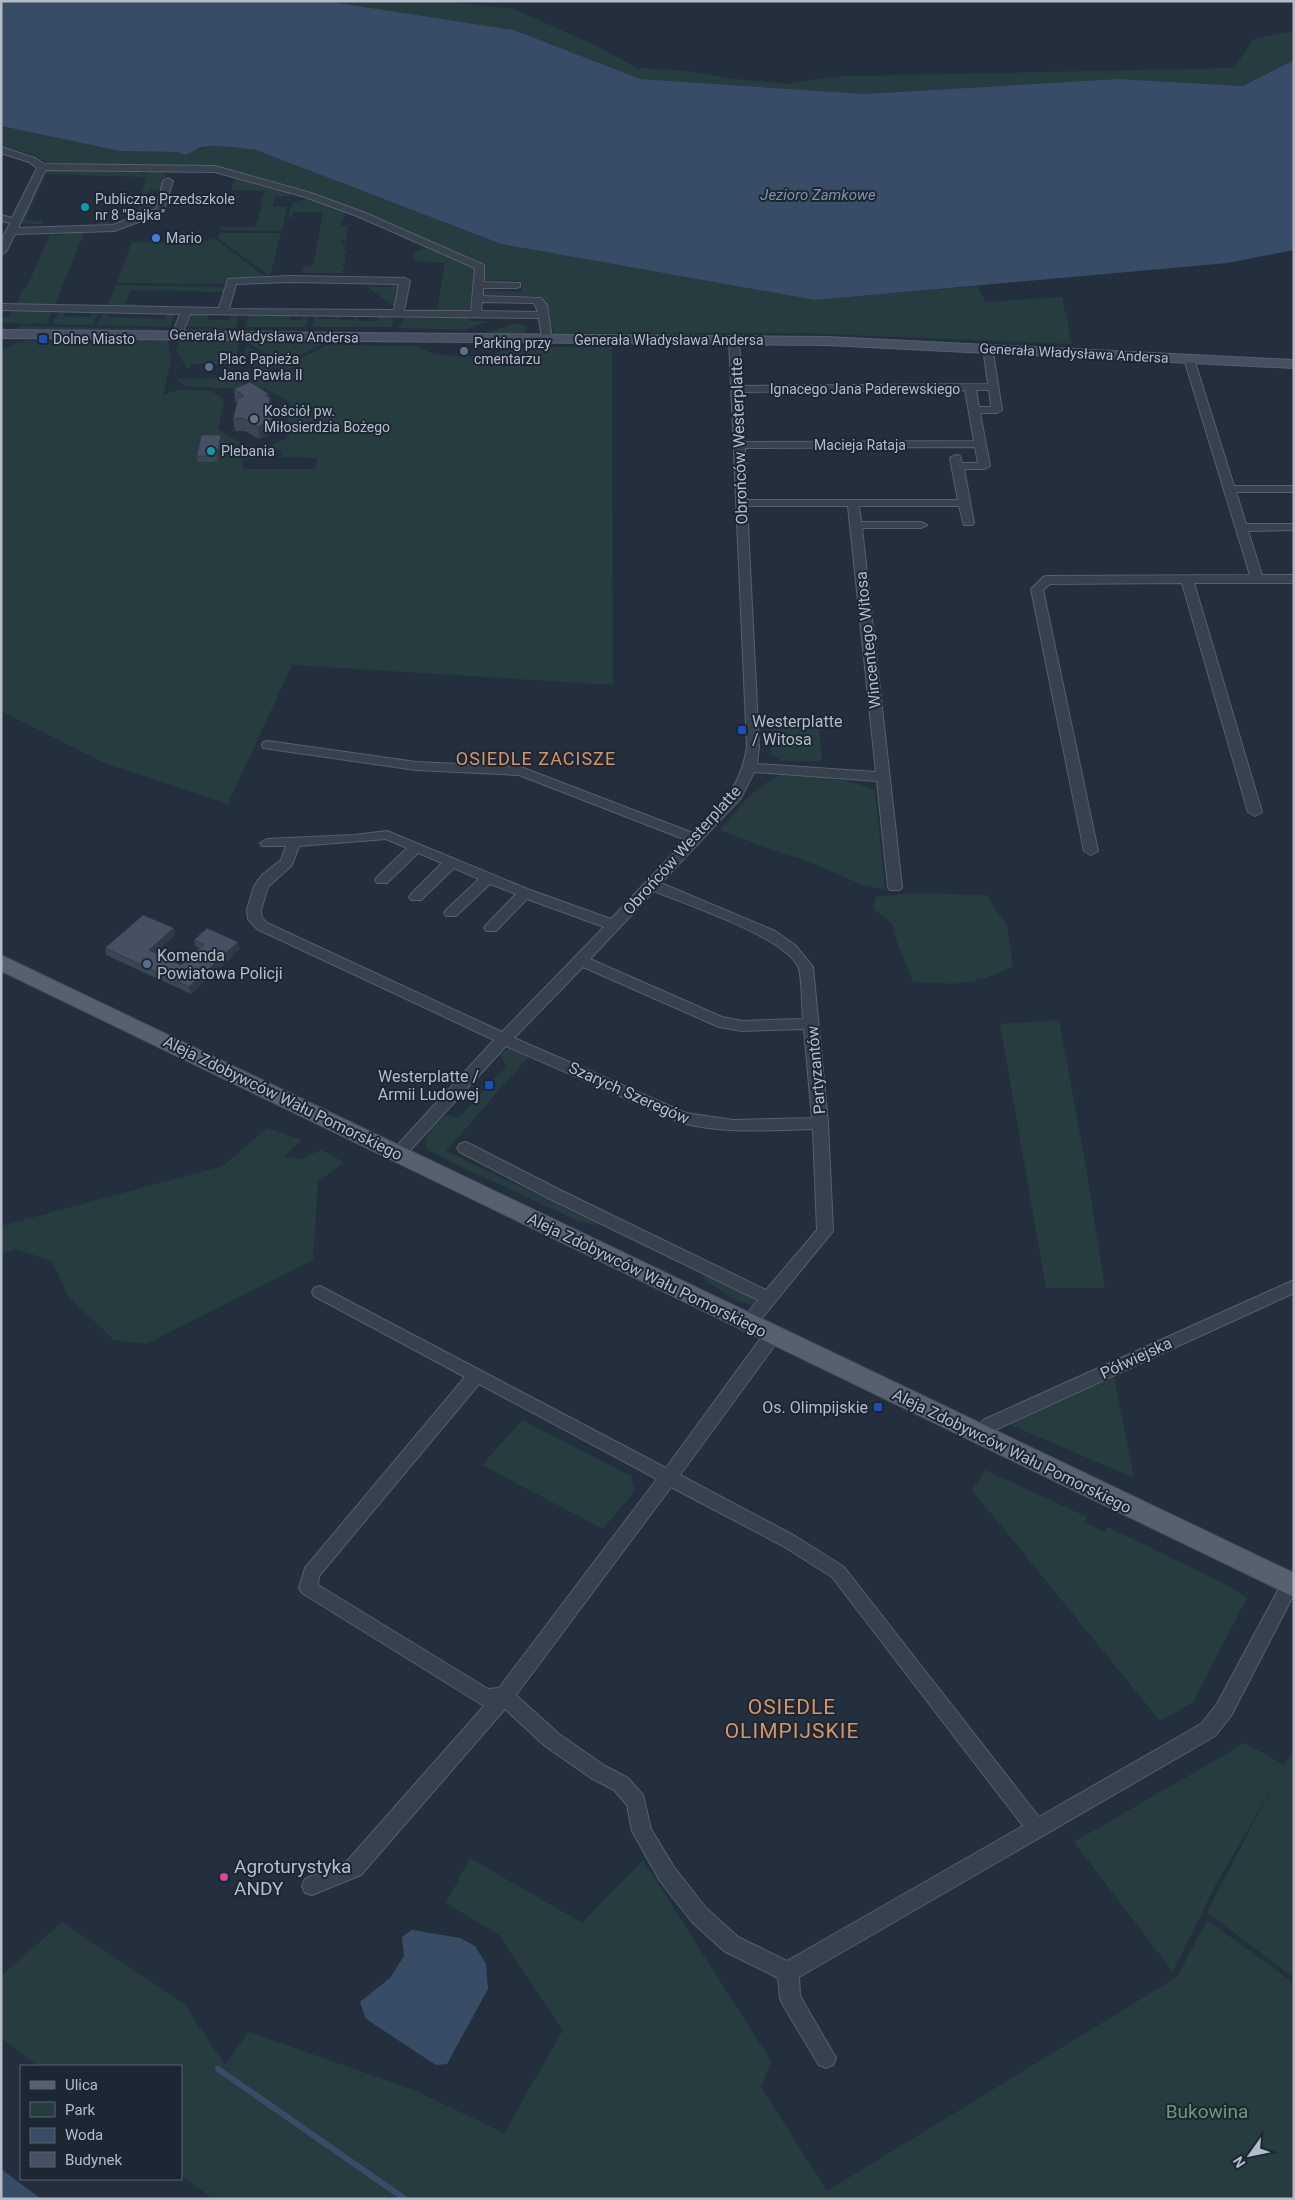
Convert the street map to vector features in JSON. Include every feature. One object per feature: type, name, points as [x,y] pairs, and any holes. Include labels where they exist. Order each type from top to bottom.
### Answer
[{"type":"main road","name":"Generała Władysława Andersa","points":[[1,334],[734,340],[874,343],[1294,364]]},
{"type":"main road","name":"Generała Władysława Andersa","points":[[1,338],[44,334]]},
{"type":"main road","name":"Aleja Zdobywców Wału Pomorskiego","points":[[1,962],[747,1324],[1292,1585]]},
{"type":"street","points":[[1,150],[32,160],[42,167],[170,175],[215,169],[308,195],[360,214],[480,266],[476,314]]},
{"type":"street","points":[[1,252],[42,167]]},
{"type":"street","points":[[10,232],[114,228],[160,211],[170,175]]},
{"type":"street","points":[[1,218],[10,232]]},
{"type":"street","points":[[223,312],[232,281],[288,279],[405,281],[399,312]]},
{"type":"street","points":[[479,285],[516,285]]},
{"type":"street","points":[[478,299],[537,300],[542,305],[547,339]]},
{"type":"street","points":[[1,306],[223,312],[399,312],[544,315]]},
{"type":"street","points":[[177,335],[186,311]]},
{"type":"street","name":"Obrońców Westerplatte","points":[[398,1154],[504,1039],[736,795],[750,768],[753,747],[734,340]]},
{"type":"street","points":[[976,410],[997,410],[988,348]]},
{"type":"street","points":[[1189,359],[1257,579]]},
{"type":"street","name":"Ignacego Jana Paderewskiego","points":[[737,389],[994,387]]},
{"type":"street","points":[[958,466],[984,466],[976,410],[970,388]]},
{"type":"street","name":"Macieja Rataja","points":[[740,445],[980,444]]},
{"type":"street","points":[[954,445],[968,523]]},
{"type":"street","points":[[1229,489],[1294,489]]},
{"type":"street","points":[[741,503],[965,503]]},
{"type":"street","name":"Wincentego Witosa","points":[[853,503],[895,887]]},
{"type":"street","points":[[855,525],[921,526]]},
{"type":"street","points":[[1241,528],[1294,527]]},
{"type":"street","points":[[1091,851],[1037,589],[1047,580],[1294,579]]},
{"type":"street","points":[[1187,580],[1255,812]]},
{"type":"street","points":[[268,745],[416,766],[521,771],[695,839]]},
{"type":"street","points":[[750,768],[882,777]]},
{"type":"street","points":[[267,842],[354,839],[387,835],[525,893],[613,925]]},
{"type":"street","name":"Szarych Szeregów","points":[[294,842],[286,862],[267,878],[261,886],[254,910],[255,918],[262,926],[504,1039],[682,1118],[698,1123],[720,1125],[820,1123]]},
{"type":"street","points":[[382,880],[416,847]]},
{"type":"street","points":[[416,896],[452,862]]},
{"type":"street","points":[[451,913],[488,878]]},
{"type":"street","name":"Partyzantów","points":[[651,884],[784,942],[796,952],[806,967],[820,1123],[824,1231],[747,1324]]},
{"type":"street","points":[[491,928],[525,893]]},
{"type":"street","points":[[580,960],[719,1022],[742,1026],[812,1024]]},
{"type":"street","points":[[465,1148],[554,1194],[769,1298]]},
{"type":"street","name":"Półwiejska","points":[[982,1436],[989,1425],[1294,1286]]},
{"type":"street","points":[[320,1292],[789,1541],[838,1572],[1036,1828]]},
{"type":"street","points":[[312,1886],[354,1868],[504,1696],[669,1477],[772,1336]]},
{"type":"street","points":[[476,1376],[311,1574],[308,1588],[486,1698],[504,1696],[552,1740],[598,1772],[621,1784],[636,1801],[642,1831],[667,1874],[699,1915],[731,1944],[788,1972]]},
{"type":"street","points":[[788,1972],[1208,1730],[1224,1710],[1292,1585]]},
{"type":"street","points":[[788,1972],[790,1998],[826,2058]]},
{"type":"green space","points":[[326,1],[438,1],[514,9],[599,47],[637,68],[688,71],[727,78],[787,84],[848,76],[1234,68],[1254,39],[1294,31],[1294,60],[1243,86],[1118,79],[864,94],[640,79],[514,30]]},
{"type":"green space","points":[[1,126],[120,151],[178,152],[188,155],[212,146],[256,150],[501,244],[815,300],[976,286],[986,302],[1062,297],[1072,344],[797,333],[557,333],[554,332],[545,308],[537,296],[488,295],[488,297],[483,295],[483,290],[487,289],[487,291],[522,291],[522,283],[519,281],[483,280],[485,265],[363,212],[222,169],[48,164],[35,155],[1,146]]},
{"type":"green space","points":[[45,170],[140,171],[140,174],[146,174],[147,171],[163,171],[162,174],[167,174],[161,189],[150,189],[146,201],[156,202],[154,209],[124,221],[101,224],[95,222],[113,222],[136,215],[146,177],[46,174],[25,220],[43,221],[41,225],[20,223]]},
{"type":"green space","points":[[240,178],[290,193],[290,196],[275,196],[273,207],[287,207],[282,231],[220,230],[221,227],[255,227],[263,203],[260,203],[265,191],[231,190],[234,181]]},
{"type":"green space","points":[[308,198],[317,200],[346,214],[341,224],[342,226],[348,225],[346,240],[342,240],[342,243],[346,242],[344,249],[347,252],[343,254],[343,256],[346,256],[345,263],[341,265],[345,266],[343,273],[302,273],[304,267],[313,266],[323,212],[294,212],[292,217],[288,217],[292,203]]},
{"type":"green space","points":[[64,231],[85,231],[55,304],[17,304],[22,290],[28,285],[50,234],[63,235]]},
{"type":"green space","points":[[219,233],[281,233],[270,276],[219,239]]},
{"type":"green space","points":[[214,238],[267,278],[227,280],[225,284],[117,283],[132,242],[200,243]]},
{"type":"green space","points":[[427,246],[469,265],[475,270],[470,308],[466,312],[409,311],[407,309],[437,309],[445,263],[414,261],[414,253]]},
{"type":"green space","points":[[362,283],[367,286],[392,287],[389,283],[399,286],[395,307]]},
{"type":"green space","points":[[116,285],[225,287],[224,292],[131,290],[126,304],[135,304],[135,306],[108,305]]},
{"type":"green space","points":[[52,310],[48,324],[1,323],[1,317],[9,317],[12,311]]},
{"type":"green space","points":[[59,310],[66,310],[64,316],[90,317],[93,311],[99,311],[93,325],[52,324]]},
{"type":"green space","points":[[105,311],[109,311],[107,317],[165,319],[168,313],[174,315],[170,327],[97,325]]},
{"type":"green space","points":[[191,314],[209,315],[208,320],[230,320],[232,315],[239,316],[236,328],[187,327]]},
{"type":"green space","points":[[248,315],[290,316],[289,320],[302,320],[304,316],[308,316],[306,327],[245,327]]},
{"type":"green space","points":[[315,316],[318,316],[318,319],[334,319],[335,316],[340,316],[340,320],[354,320],[357,317],[357,321],[377,321],[378,316],[394,316],[392,327],[313,327]]},
{"type":"green space","points":[[405,316],[469,316],[469,321],[488,321],[465,330],[399,328]]},
{"type":"green space","points":[[517,323],[527,327],[526,332],[517,335],[482,334]]},
{"type":"green space","points":[[19,326],[158,329],[158,330],[16,331]]},
{"type":"green space","points":[[184,329],[372,332],[356,334],[186,333]]},
{"type":"green space","points":[[168,341],[171,361],[163,395],[178,390],[211,391],[223,399],[224,403],[218,429],[259,454],[259,458],[242,460],[243,469],[316,469],[317,458],[282,457],[281,450],[268,450],[265,448],[287,438],[289,402],[264,388],[250,388],[249,383],[269,372],[296,368],[299,366],[297,360],[327,345],[418,346],[435,355],[491,356],[508,347],[612,347],[613,685],[292,665],[228,804],[104,763],[1,711],[1,351],[18,342]]},
{"type":"green space","points":[[179,341],[239,341],[233,366],[228,368],[228,364],[191,364],[190,368],[187,368],[176,351]]},
{"type":"green space","points":[[246,342],[325,343],[292,359],[296,362],[295,367],[283,371],[273,367],[277,360]]},
{"type":"green space","points":[[246,345],[273,361],[270,365],[271,369],[259,374],[260,368],[253,368],[253,356],[245,356]]},
{"type":"green space","points":[[234,374],[244,374],[242,386],[234,389],[185,386],[177,379],[233,378]]},
{"type":"green space","points":[[769,719],[818,719],[822,761],[782,761],[771,754]]},
{"type":"green space","points":[[783,774],[848,781],[875,790],[885,890],[860,884],[805,860],[783,854],[720,830],[756,791],[764,784]]},
{"type":"green space","points":[[910,893],[986,895],[1007,926],[1013,966],[999,973],[964,983],[913,982],[892,924],[873,908],[876,897]]},
{"type":"green space","points":[[1059,1020],[1086,1167],[1105,1288],[1046,1288],[1000,1024]]},
{"type":"green space","points":[[516,1044],[529,1056],[446,1151],[602,1226],[578,1221],[457,1165],[427,1149],[428,1134],[431,1130],[446,1115],[458,1118],[506,1067],[500,1054]]},
{"type":"green space","points":[[267,1128],[302,1140],[284,1156],[300,1159],[321,1150],[344,1162],[318,1182],[313,1260],[146,1344],[114,1340],[68,1296],[52,1261],[15,1249],[1,1254],[1,1226],[223,1166]]},
{"type":"green space","points":[[705,1274],[754,1299],[753,1305],[733,1299],[704,1279]]},
{"type":"green space","points":[[1114,1377],[1134,1478],[1006,1423]]},
{"type":"green space","points":[[522,1420],[631,1476],[635,1491],[603,1529],[482,1465]]},
{"type":"green space","points":[[985,1470],[1087,1517],[1084,1522],[1104,1532],[1108,1527],[1227,1585],[1247,1598],[1193,1702],[1160,1721],[972,1490]]},
{"type":"green space","points":[[1245,1743],[1284,1765],[1294,1747],[1294,1978],[1207,1912],[1275,1782],[1214,1888],[1173,1972],[1074,1842]]},
{"type":"green space","name":"Bukowina","points":[[470,1858],[582,1923],[643,1860],[771,2061],[761,2087],[827,2191],[1177,1977],[1207,1920],[1294,1983],[1294,2199],[213,2199],[182,2176],[182,2065],[37,2065],[1,2038],[1,1976],[62,1922],[184,2004],[225,2065],[249,2032],[414,2090],[504,2133],[563,2030],[499,1935],[446,1903]]},
{"type":"water","name":"Jezioro Zamkowe","points":[[1,1],[326,1],[514,30],[640,79],[864,94],[1118,79],[1243,86],[1294,60],[1294,250],[1227,263],[815,300],[501,244],[256,150],[216,146],[199,148],[185,154],[178,152],[120,151],[1,126]]},
{"type":"water","points":[[412,1930],[460,1938],[475,1946],[486,1964],[488,1989],[447,2064],[436,2065],[366,2019],[360,2002],[390,1978],[404,1956],[402,1937]]},
{"type":"water","points":[[1,2169],[41,2199],[1,2199]]},
{"type":"building","points":[[250,382],[269,394],[265,395],[270,398],[267,415],[273,419],[258,427],[243,418],[233,419],[238,398],[244,396],[234,389]]},
{"type":"building","name":"Plebania","points":[[201,435],[221,435],[217,456],[197,456]]},
{"type":"building","name":"Komenda Powiatowa Policji","points":[[143,915],[174,928],[149,950],[181,965],[204,944],[194,940],[207,928],[238,942],[189,987],[105,948]]},
{"type":"waterway","points":[[218,2069],[405,2199]]},
{"type":"place","name":"Publiczne Przedszkole nr 8 \"Bajka\"","points":[[85,207]]},
{"type":"place","name":"Mario","points":[[156,238]]},
{"type":"place","name":"Dolne Miasto","points":[[43,339]]},
{"type":"place","name":"Parking przy cmentarzu","points":[[464,351]]},
{"type":"place","name":"Plac Papieża Jana Pawła II","points":[[209,367]]},
{"type":"place","name":"Kościół pw. Miłosierdzia Bożego","points":[[254,419]]},
{"type":"place","name":"Plebania","points":[[211,451]]},
{"type":"place","name":"Westerplatte / Witosa","points":[[742,730]]},
{"type":"place","name":"Komenda Powiatowa Policji","points":[[147,964]]},
{"type":"place","name":"Westerplatte / Armii Ludowej","points":[[489,1085]]},
{"type":"place","name":"Os. Olimpijskie","points":[[878,1407]]},
{"type":"place","name":"Agroturystyka ANDY","points":[[224,1877]]},
{"type":"district","name":"OSIEDLE ZACISZE","points":[[536,758]]},
{"type":"district","name":"OSIEDLE OLIMPIJSKIE","points":[[792,1719]]}]
